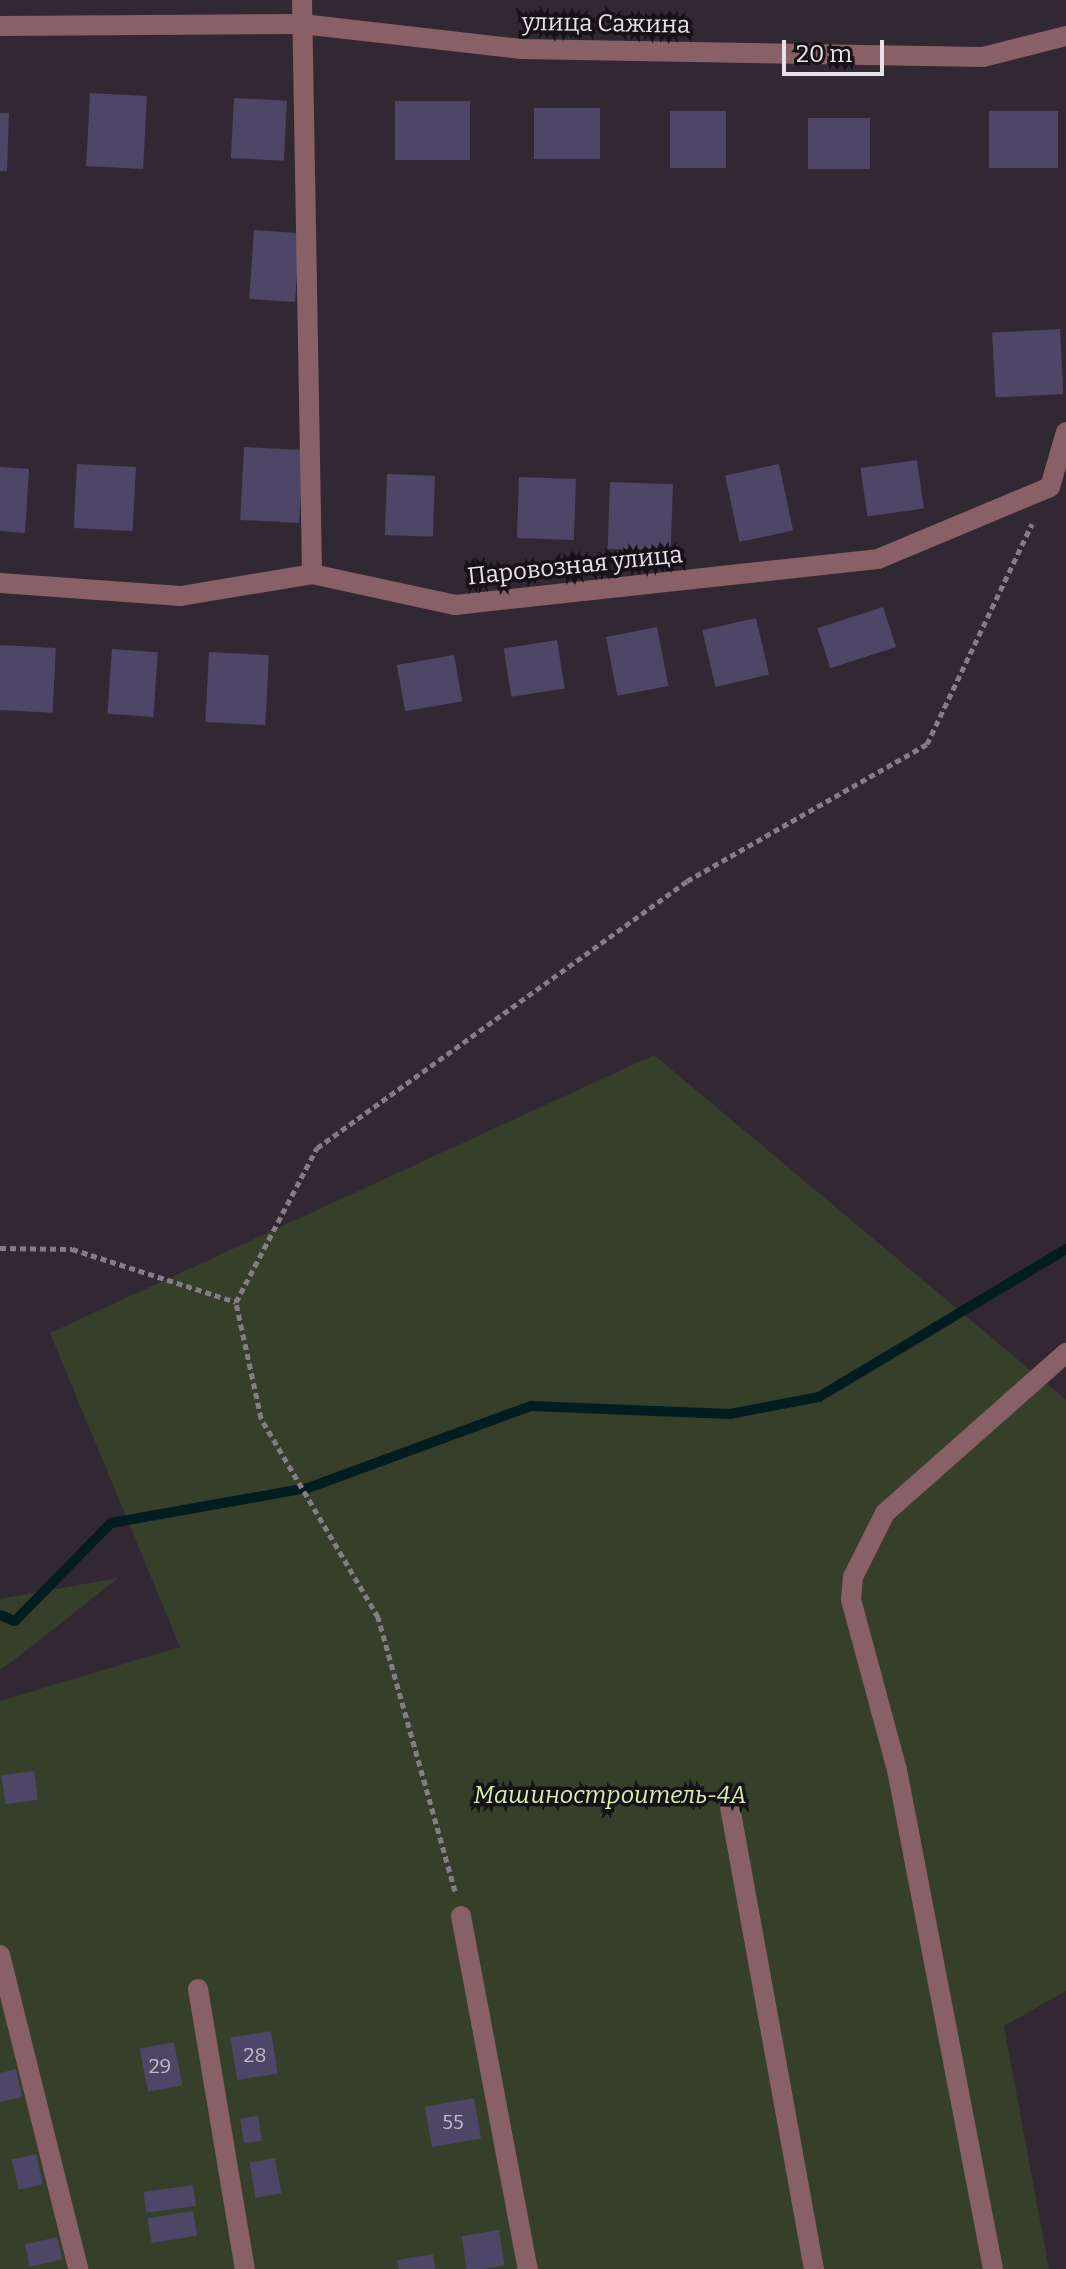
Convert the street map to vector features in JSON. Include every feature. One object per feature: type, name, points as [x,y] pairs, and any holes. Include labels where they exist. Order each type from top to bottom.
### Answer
[{"type":"street","points":[[302,0],[312,574]]},
{"type":"street","name":"улица Сажина","points":[[0,26],[302,24],[520,49],[983,57],[1066,36]]},
{"type":"street","points":[[1050,487],[1066,432]]},
{"type":"street","name":"Паровозная улица","points":[[0,583],[181,596],[312,574],[455,605],[878,559],[1050,487]]},
{"type":"street","points":[[993,2269],[897,1770],[851,1600],[853,1577],[885,1513],[1066,1353]]},
{"type":"street","points":[[730,1807],[814,2269]]},
{"type":"street","points":[[461,1916],[528,2269]]},
{"type":"street","points":[[0,1955],[78,2269]]},
{"type":"street","points":[[198,1989],[245,2269]]},
{"type":"path","points":[[461,1916],[378,1617],[312,1498],[261,1418],[236,1302],[317,1148],[687,881],[927,744],[1050,487]]},
{"type":"path","points":[[0,1248],[72,1249],[236,1302]]},
{"type":"green space","name":"Машиностроитель-4А","points":[[654,1055],[1066,1400],[1066,1991],[1004,2026],[1049,2269],[0,2269],[0,1701],[180,1647],[50,1333]]},
{"type":"green space","points":[[118,1578],[31,1647],[0,1670],[0,1599]]},
{"type":"building","points":[[90,93],[147,96],[143,169],[86,166]]},
{"type":"building","points":[[234,98],[287,101],[284,161],[231,158]]},
{"type":"building","points":[[395,101],[470,101],[470,160],[395,160]]},
{"type":"building","points":[[534,108],[600,108],[600,159],[534,159]]},
{"type":"building","points":[[670,111],[726,111],[726,168],[670,168]]},
{"type":"building","points":[[989,111],[1058,111],[1058,168],[989,168]]},
{"type":"building","points":[[0,113],[9,113],[7,171],[0,171]]},
{"type":"building","points":[[808,118],[870,118],[870,169],[808,169]]},
{"type":"building","points":[[254,230],[300,233],[295,302],[249,299]]},
{"type":"building","points":[[1060,329],[1063,394],[995,397],[992,333]]},
{"type":"building","points":[[244,447],[303,450],[299,523],[240,520]]},
{"type":"building","points":[[917,460],[924,509],[867,516],[861,468]]},
{"type":"building","points":[[77,464],[136,467],[133,531],[74,528]]},
{"type":"building","points":[[779,464],[793,531],[739,542],[725,475]]},
{"type":"building","points":[[0,467],[29,469],[25,533],[0,531]]},
{"type":"building","points":[[387,474],[435,476],[433,537],[385,535]]},
{"type":"building","points":[[519,477],[576,479],[574,540],[517,538]]},
{"type":"building","points":[[610,482],[673,484],[671,551],[608,549]]},
{"type":"building","points":[[883,607],[896,647],[830,668],[817,628]]},
{"type":"building","points":[[756,618],[769,675],[715,687],[702,630]]},
{"type":"building","points":[[657,627],[668,686],[617,696],[606,637]]},
{"type":"building","points":[[557,640],[565,688],[511,697],[504,648]]},
{"type":"building","points":[[0,645],[56,648],[53,713],[0,710]]},
{"type":"building","points":[[112,649],[158,652],[153,717],[107,714]]},
{"type":"building","points":[[209,652],[269,655],[265,725],[205,722]]},
{"type":"building","points":[[454,655],[462,701],[405,711],[397,665]]},
{"type":"building","points":[[34,1771],[38,1800],[5,1804],[1,1776]]},
{"type":"building","points":[[271,2031],[278,2073],[237,2080],[231,2037]]},
{"type":"building","points":[[174,2042],[182,2085],[148,2092],[140,2049]]},
{"type":"building","points":[[16,2069],[22,2097],[0,2102],[0,2073]]},
{"type":"building","points":[[474,2098],[481,2138],[432,2147],[425,2107]]},
{"type":"building","points":[[258,2116],[262,2141],[244,2144],[240,2119]]},
{"type":"building","points":[[36,2154],[43,2184],[19,2190],[12,2160]]},
{"type":"building","points":[[275,2158],[281,2193],[256,2198],[249,2163]]},
{"type":"building","points":[[193,2185],[196,2206],[146,2213],[143,2192]]},
{"type":"building","points":[[193,2211],[197,2236],[151,2243],[148,2218]]},
{"type":"building","points":[[499,2230],[505,2266],[467,2269],[461,2236]]},
{"type":"building","points":[[57,2237],[62,2259],[30,2267],[25,2244]]},
{"type":"building","points":[[433,2254],[435,2269],[399,2269],[397,2260]]},
{"type":"waterway","points":[[0,1615],[15,1621],[111,1523],[308,1488],[531,1406],[730,1414],[819,1397],[1066,1249]]}]
